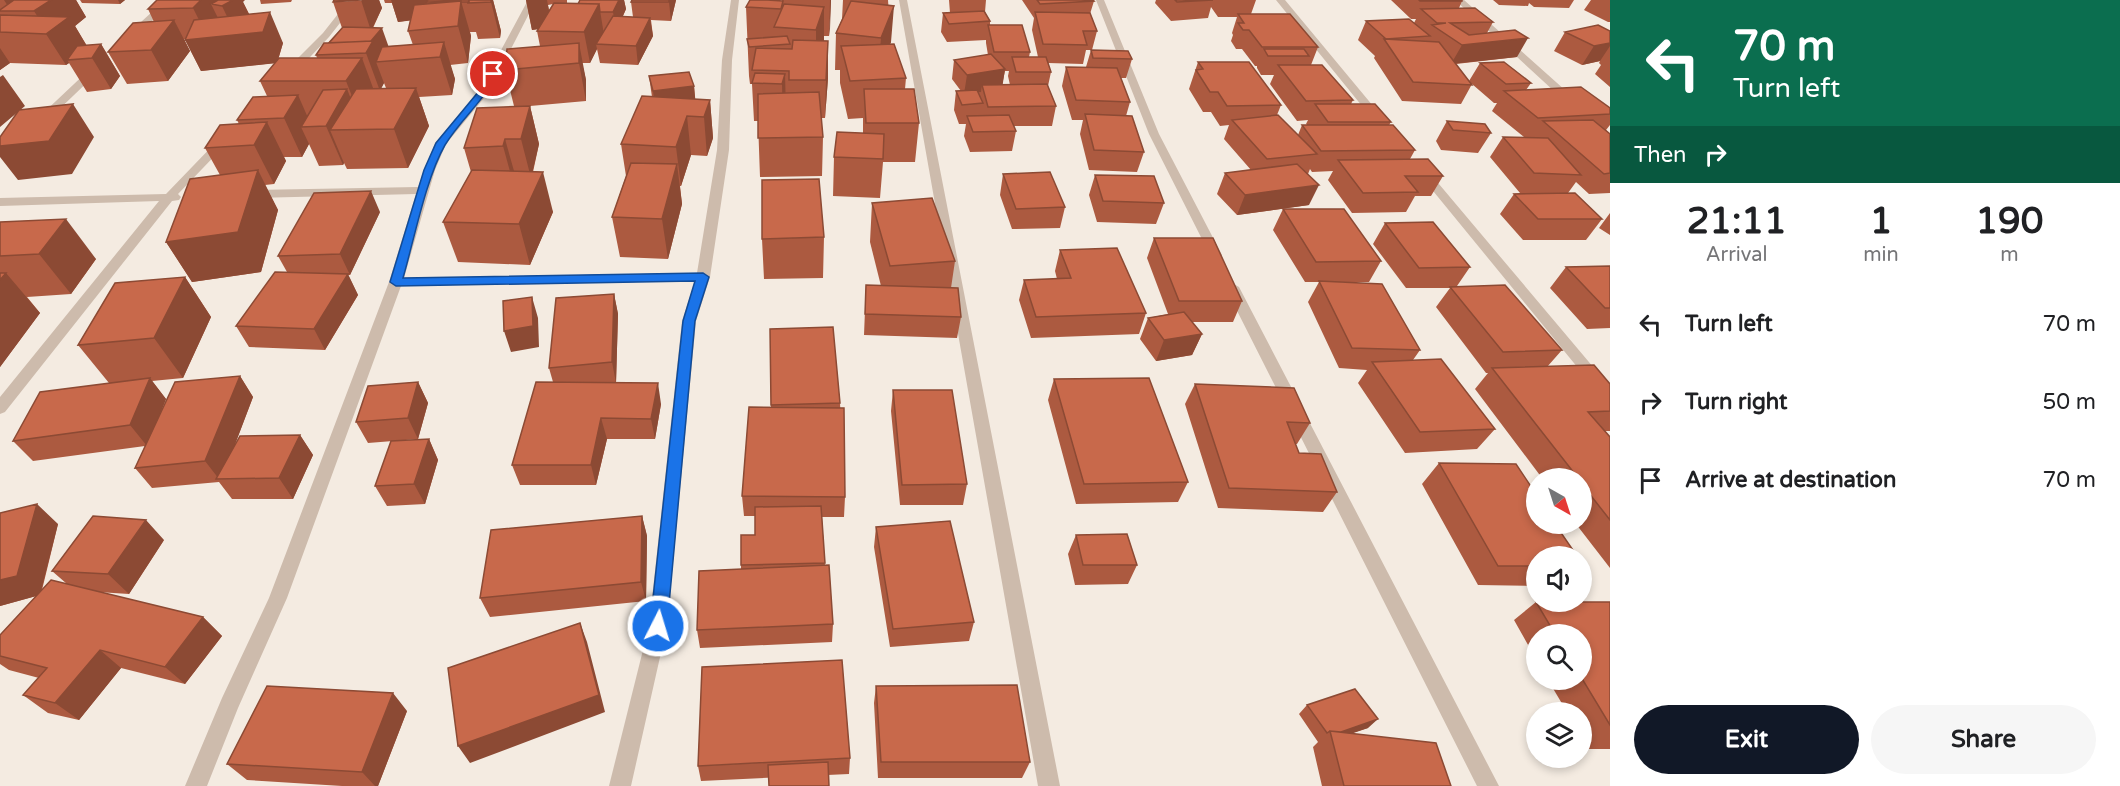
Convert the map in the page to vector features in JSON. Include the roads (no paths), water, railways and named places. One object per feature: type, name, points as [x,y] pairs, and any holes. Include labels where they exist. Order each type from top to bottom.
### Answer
[{"type":"street","points":[[127,40],[170,0]]},
{"type":"street","points":[[285,78],[326,35],[354,0]]},
{"type":"street","points":[[196,786],[229,705],[278,598],[396,282],[441,143],[484,92],[532,0]]},
{"type":"street","points":[[620,786],[658,626],[689,321],[703,277],[723,150],[727,60],[735,0]]},
{"type":"street","points":[[903,0],[1049,786]]},
{"type":"street","points":[[1100,0],[1154,134],[1488,786]]},
{"type":"street","points":[[1280,0],[1385,126]]},
{"type":"street","points":[[1459,0],[1583,112]]},
{"type":"street","points":[[34,127],[102,63]]},
{"type":"street","points":[[0,408],[170,197],[236,129]]},
{"type":"street","points":[[1415,162],[1610,397]]},
{"type":"street","points":[[239,195],[424,190]]},
{"type":"street","points":[[0,202],[193,196]]},
{"type":"street","points":[[396,282],[703,277]]}]
